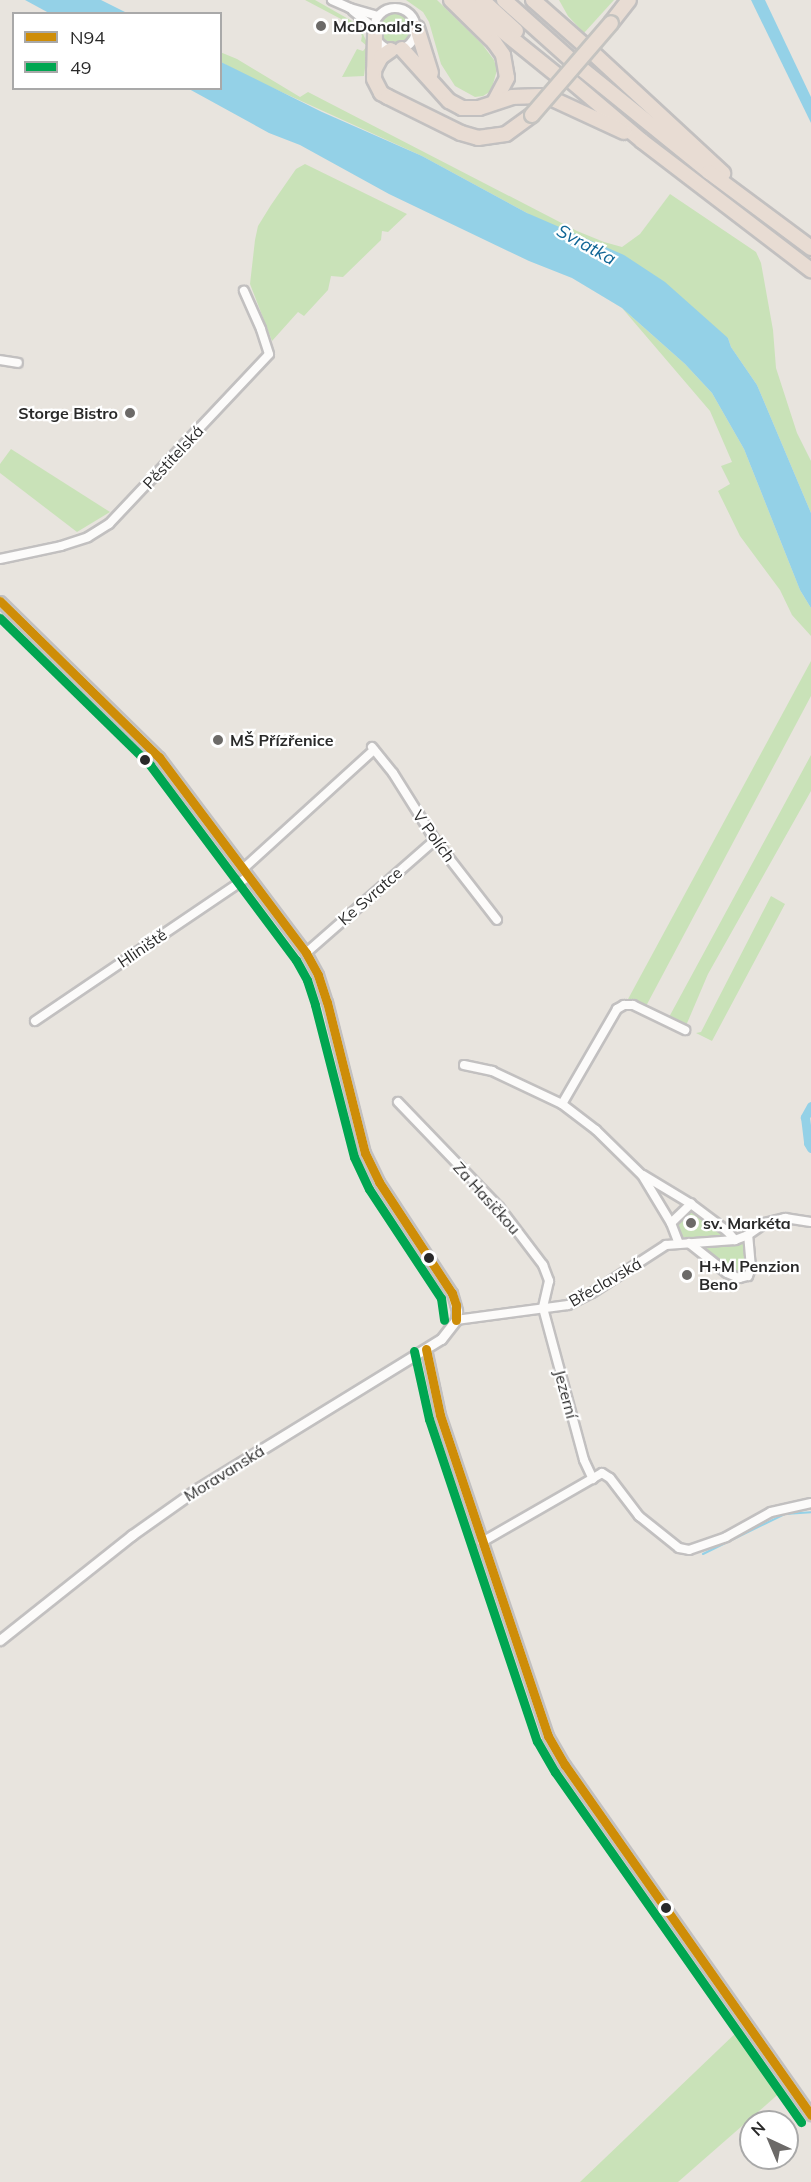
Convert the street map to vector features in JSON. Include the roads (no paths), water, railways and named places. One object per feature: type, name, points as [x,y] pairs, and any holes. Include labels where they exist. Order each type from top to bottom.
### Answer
[{"type":"highway","points":[[450,0],[494,42],[503,55],[507,78],[495,101]]},
{"type":"highway","points":[[464,0],[563,76],[642,141],[811,270]]},
{"type":"highway","points":[[482,0],[563,76]]},
{"type":"highway","points":[[504,0],[576,64],[709,172],[811,248]]},
{"type":"highway","points":[[533,0],[777,224]]},
{"type":"highway","points":[[549,0],[585,46]]},
{"type":"highway","points":[[374,32],[376,86],[388,98],[472,137],[490,138],[506,134],[532,115],[629,0]]},
{"type":"highway","points":[[417,28],[433,81]]},
{"type":"highway","points":[[374,72],[381,57],[397,49],[433,81],[449,101],[462,108],[479,108],[512,97],[540,96]]},
{"type":"highway","points":[[555,100],[642,141]]},
{"type":"street","points":[[332,0],[378,16]]},
{"type":"street","points":[[350,8],[374,32],[381,45],[397,49],[414,38],[417,28],[413,17],[404,9],[387,9],[378,16],[374,32]]},
{"type":"street","name":"Pěstitelská","points":[[0,559],[61,546],[88,537],[110,524],[269,354],[244,291]]},
{"type":"street","points":[[0,360],[18,363]]},
{"type":"street","points":[[0,601],[159,757],[306,953],[318,975],[327,1002],[365,1153],[379,1182],[452,1293],[456,1305],[456,1320]]},
{"type":"street","name":"V Polích","points":[[246,873],[373,749],[393,773],[435,840],[497,920]]},
{"type":"street","name":"Ke Svratce","points":[[306,953],[435,840]]},
{"type":"street","name":"Hliniště","points":[[35,1021],[246,873]]},
{"type":"street","points":[[562,1104],[617,1009],[624,1005],[633,1005],[685,1030]]},
{"type":"street","points":[[464,1065],[492,1071],[562,1104],[609,1141],[642,1175],[671,1224],[679,1244]]},
{"type":"street","name":"Za Hasičkou","points":[[398,1102],[498,1207],[543,1265],[549,1281],[543,1308]]},
{"type":"street","points":[[642,1175],[691,1204],[728,1231],[735,1240]]},
{"type":"street","points":[[671,1224],[691,1204]]},
{"type":"street","name":"Břeclavská","points":[[456,1320],[572,1304],[666,1245],[735,1240],[748,1235],[765,1223],[785,1218],[811,1222]]},
{"type":"street","points":[[689,1242],[727,1273],[739,1278],[748,1276],[751,1268],[748,1235]]},
{"type":"street","name":"Jezerní","points":[[543,1308],[584,1460],[593,1479]]},
{"type":"street","name":"Moravanská","points":[[0,1640],[132,1535],[197,1489],[426,1349],[441,1339],[456,1320]]},
{"type":"street","points":[[426,1349],[440,1415],[554,1745],[811,2115]]},
{"type":"street","points":[[482,1542],[602,1473],[610,1478],[639,1516],[679,1548],[689,1550],[726,1537],[771,1512],[811,1503]]},
{"type":"water","points":[[25,0],[101,0],[125,12],[47,12]]},
{"type":"water","points":[[751,0],[765,0],[811,97],[811,123]]},
{"type":"water","name":"Svratka","points":[[222,62],[322,112],[422,156],[527,213],[624,255],[665,282],[728,338],[731,347],[757,385],[811,513],[811,608],[800,590],[744,449],[712,393],[685,364],[622,308],[572,278],[529,261],[389,194],[300,145],[269,133],[191,90],[222,90]]},
{"type":"waterway","points":[[811,1106],[805,1117],[808,1143],[811,1148]]},
{"type":"waterway","points":[[703,1554],[785,1514],[811,1512]]},
{"type":"place","name":"McDonald's","points":[[321,26]]},
{"type":"place","name":"Storge Bistro","points":[[130,413]]},
{"type":"place","name":"MŠ Přízřenice","points":[[218,740]]},
{"type":"place","name":"sv. Markéta","points":[[691,1223]]},
{"type":"place","name":"H+M Penzion Beno","points":[[687,1275]]}]
